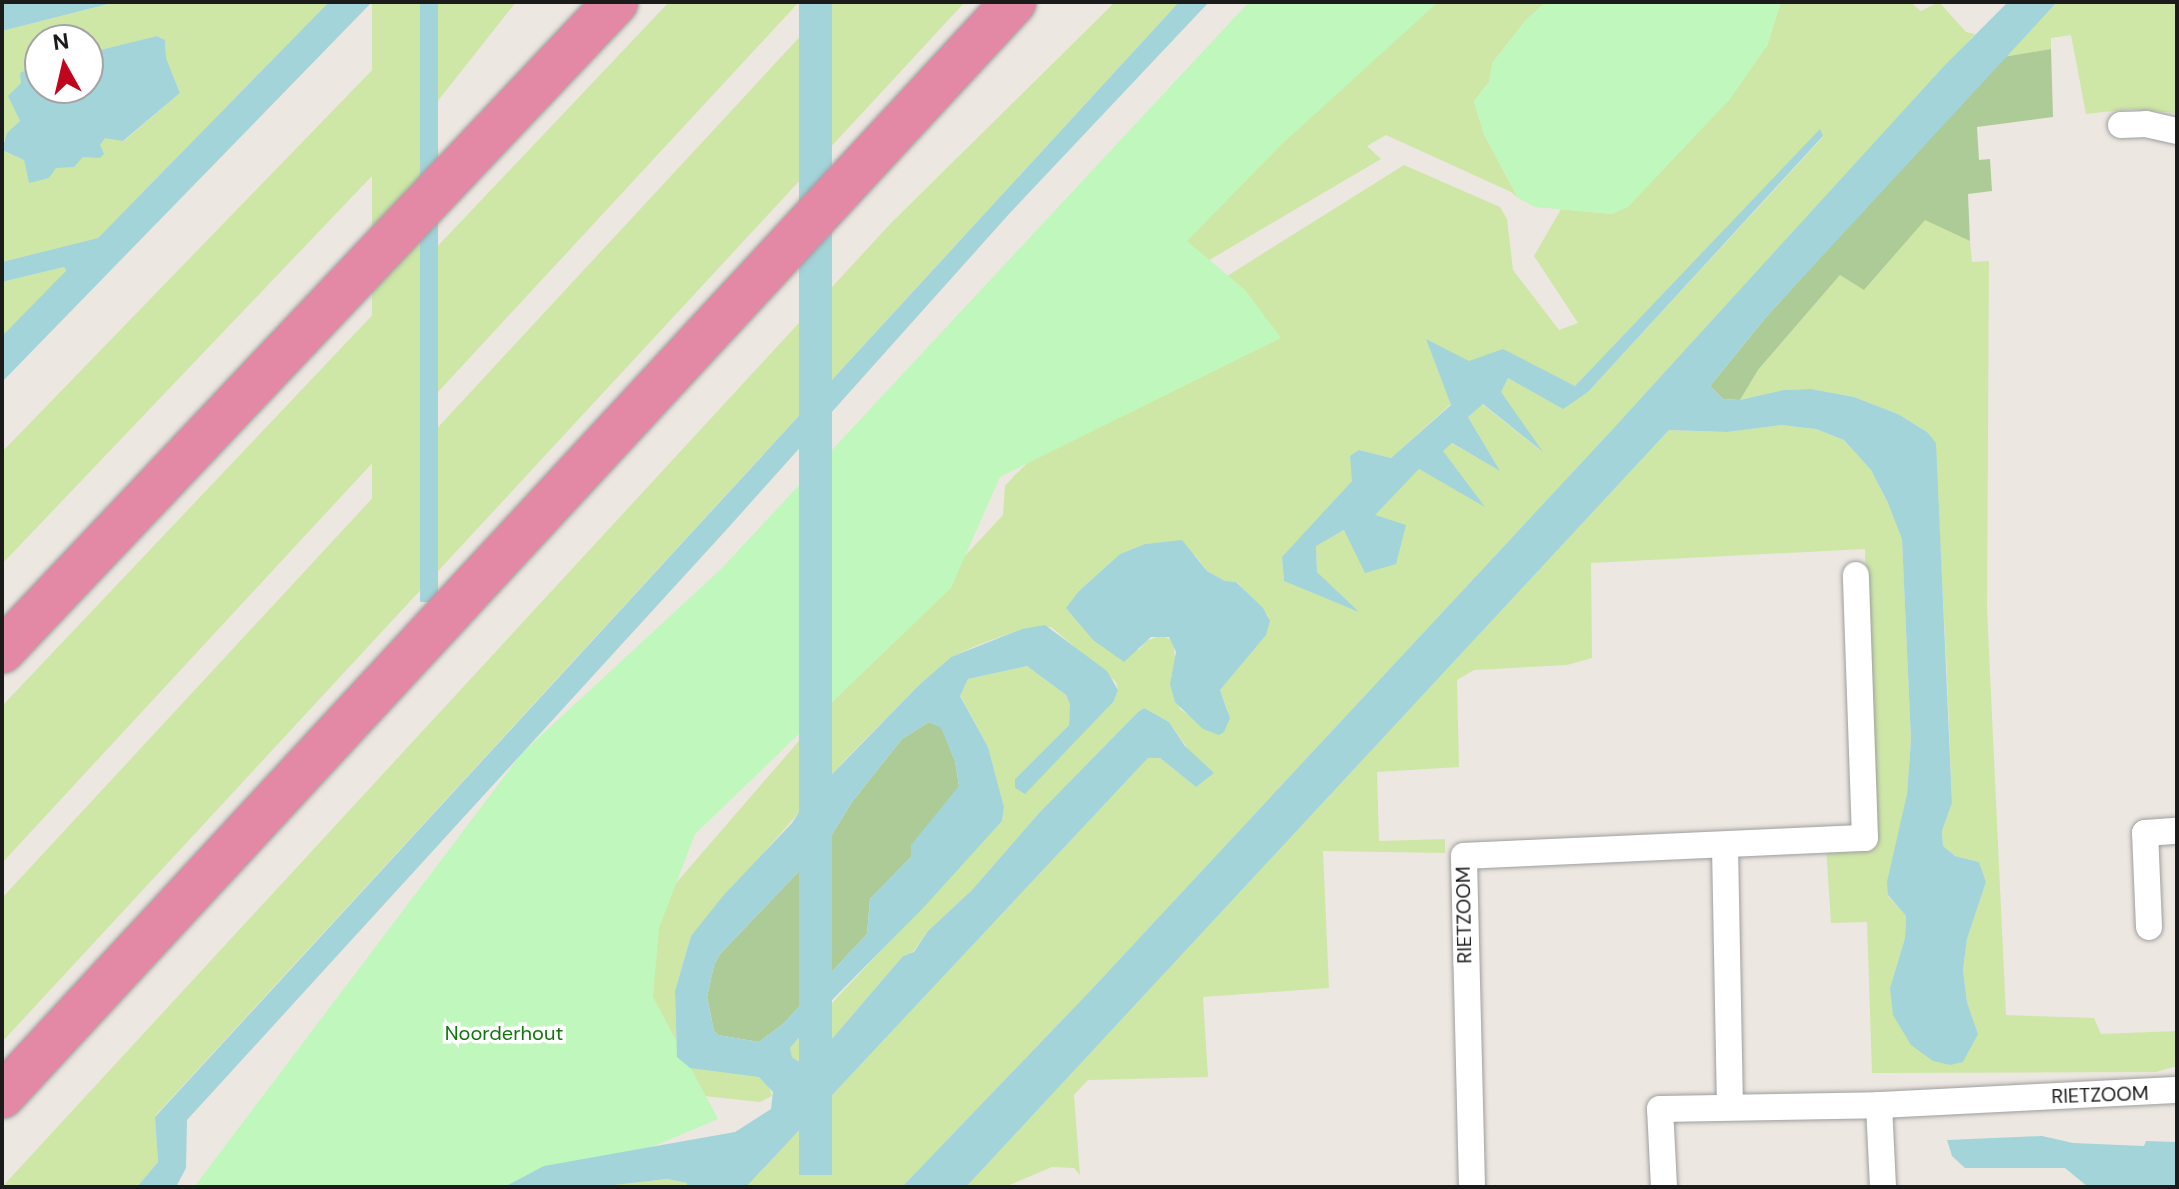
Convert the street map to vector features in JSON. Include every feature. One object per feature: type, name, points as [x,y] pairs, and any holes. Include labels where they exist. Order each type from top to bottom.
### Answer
[{"type":"highway","points":[[2,651],[616,2]]},
{"type":"highway","points":[[2,1096],[1014,2]]},
{"type":"street","points":[[2121,125],[2146,124],[2177,131]]},
{"type":"street","name":"RIETZOOM","points":[[1472,1187],[1464,856],[1725,847],[1865,838],[1856,575]]},
{"type":"street","points":[[2149,927],[2145,833],[2177,831]]},
{"type":"street","points":[[1725,847],[1730,1107]]},
{"type":"street","name":"RIETZOOM","points":[[1664,1187],[1660,1109],[1879,1105],[2177,1090]]},
{"type":"street","points":[[1879,1105],[1883,1187]]},
{"type":"green space","points":[[116,2],[329,2],[98,238],[2,262],[2,150],[24,160],[29,182],[49,178],[55,168],[83,157],[105,137],[124,141],[180,93],[166,58],[165,40],[158,36],[104,49],[104,24],[30,24]]},
{"type":"green space","points":[[372,2],[420,2],[420,532],[372,532]]},
{"type":"green space","points":[[438,2],[516,2],[411,135],[2,564],[2,452]]},
{"type":"green space","points":[[669,2],[799,2],[2,863],[2,706]]},
{"type":"green space","points":[[832,2],[965,2],[2,1042],[2,898]]},
{"type":"green space","points":[[1115,2],[1179,2],[155,1116],[158,1162],[137,1187],[2,1187],[891,223]]},
{"type":"green space","name":"Noorderhout","points":[[1249,2],[1438,2],[1282,144],[1187,241],[1245,290],[1281,338],[1000,477],[951,588],[695,834],[659,928],[653,997],[718,1119],[557,1187],[194,1187],[522,753],[722,568]]},
{"type":"green space","points":[[1405,2],[1546,2],[1526,20],[1493,62],[1489,82],[1474,101],[1484,134],[1518,198],[1386,135],[1367,146],[1381,159],[1177,279],[1142,249]]},
{"type":"green space","points":[[1546,2],[1781,3],[1767,46],[1730,99],[1628,207],[1612,214],[1535,207],[1518,198],[1484,134],[1474,101],[1489,82],[1493,62],[1526,20]]},
{"type":"green space","points":[[1780,2],[1910,2],[1921,11],[1939,2],[1966,32],[1975,34],[1091,990],[902,1187],[746,1187],[1148,758],[1160,758],[1196,787],[1188,749],[1169,722],[1144,708],[1138,712],[1039,813],[972,890],[928,931],[913,952],[903,956],[825,1047],[809,1059],[798,1061],[792,1057],[790,1048],[1002,821],[1004,807],[988,747],[960,695],[968,679],[1027,666],[1066,695],[1071,705],[1069,725],[1015,779],[1114,701],[1118,689],[1116,682],[1051,627],[1022,629],[978,645],[951,657],[845,760],[691,936],[675,991],[677,1057],[759,1077],[768,1084],[772,1096],[760,1102],[685,1094],[640,1026],[643,936],[670,890],[881,646],[1003,515],[1005,486],[1216,283],[1404,165],[1500,207],[1507,219],[1513,270],[1559,330],[1578,323],[1534,256],[1561,209],[1612,214],[1767,46]],"holes":[[[1820,130],[1823,137],[1588,392],[1562,408],[1508,378],[1500,392],[1540,450],[1482,404],[1468,417],[1499,470],[1451,443],[1442,451],[1483,505],[1419,469],[1374,515],[1316,545],[1317,572],[1356,610],[1284,581],[1282,558],[1352,481],[1359,450],[1391,458],[1451,404],[1427,341],[1469,362],[1503,350],[1575,386]],[[1176,541],[1196,556],[1207,571],[1225,581],[1237,582],[1268,616],[1220,690],[1228,711],[1201,724],[1180,709],[1171,676],[1176,666],[1173,641],[1162,635],[1146,641],[1139,650],[1105,648],[1079,591],[1120,554],[1145,544]]]},
{"type":"green space","points":[[2057,2],[2177,2],[2177,113],[2130,109],[2086,114],[2071,35],[2051,38],[2051,49],[2003,57]]},
{"type":"green space","points":[[24,25],[20,121],[2,143],[2,31]]},
{"type":"green space","points":[[2051,49],[2053,117],[1977,127],[1979,160],[1990,159],[1992,191],[1968,194],[1970,241],[1925,220],[1864,290],[1840,275],[1758,370],[1740,400],[1723,399],[1710,386],[1767,316],[2003,57]]},
{"type":"green space","points":[[1925,219],[1970,241],[1972,262],[1989,261],[1987,609],[2006,1015],[2094,1018],[2101,1034],[2177,1031],[2177,1066],[2156,1072],[1872,1073],[1867,922],[1831,923],[1826,847],[1872,842],[1865,549],[1591,563],[1592,658],[1567,665],[1474,670],[1457,680],[1459,767],[1377,772],[1379,841],[1445,839],[1445,853],[1323,851],[1329,988],[1203,997],[1208,1077],[1088,1080],[1074,1095],[1080,1175],[1074,1168],[1052,1167],[1005,1187],[966,1187],[1669,430],[1727,432],[1781,425],[1816,429],[1844,440],[1871,470],[1888,503],[1902,538],[1911,740],[1907,794],[1888,896],[1906,916],[1905,938],[1890,988],[1978,1034],[1967,1002],[1963,970],[1967,939],[1986,882],[1979,862],[1955,856],[1943,846],[1942,831],[1952,803],[1939,521],[1927,432],[1898,414],[1854,397],[1811,389],[1783,390],[1740,400],[1758,370],[1840,275],[1865,289]]},
{"type":"green space","points":[[64,267],[66,272],[2,336],[2,282]]},
{"type":"green space","points":[[929,722],[941,727],[955,761],[959,786],[911,857],[870,899],[867,934],[783,1024],[759,1042],[718,1035],[714,1031],[707,997],[714,965],[720,954],[828,841],[852,802],[902,739]]},
{"type":"green space","points":[[667,1179],[687,1183],[687,1187],[597,1187]]},
{"type":"water","points":[[2,2],[116,2],[24,24],[2,31]]},
{"type":"water","points":[[329,2],[372,2],[2,382],[2,336],[66,271],[64,267],[2,282],[2,262],[98,238]]},
{"type":"water","points":[[420,2],[438,2],[438,602],[420,602]]},
{"type":"water","points":[[799,2],[832,2],[832,1175],[799,1175]]},
{"type":"water","points":[[1179,2],[1209,2],[1009,214],[728,528],[187,1120],[186,1168],[176,1187],[137,1187],[158,1162],[155,1117]]},
{"type":"water","points":[[2008,2],[2057,2],[1767,316],[1710,386],[1723,399],[1740,400],[1783,390],[1811,389],[1854,397],[1898,414],[1927,432],[1936,443],[1952,803],[1942,831],[1943,846],[1955,856],[1979,862],[1986,882],[1967,939],[1963,970],[1967,1002],[1978,1034],[1963,1062],[1950,1065],[1933,1061],[1911,1045],[1893,1015],[1890,988],[1905,938],[1906,916],[1888,895],[1887,882],[1907,794],[1911,740],[1902,539],[1888,503],[1871,470],[1844,440],[1816,429],[1781,425],[1727,432],[1669,430],[966,1187],[902,1187],[1091,990],[1611,431],[1945,65]]},
{"type":"water","points":[[157,36],[165,40],[166,58],[180,93],[123,141],[105,138],[100,145],[104,154],[100,158],[83,157],[74,167],[56,168],[49,178],[29,183],[24,160],[2,150],[7,133],[20,121],[8,96],[21,83],[20,73],[24,71],[24,104],[104,104],[104,49]]},
{"type":"water","points":[[1820,129],[1823,136],[1588,392],[1563,409],[1508,378],[1501,392],[1543,452],[1483,404],[1468,417],[1500,471],[1452,443],[1443,451],[1485,507],[1419,469],[1375,515],[1406,525],[1396,564],[1365,573],[1344,530],[1316,546],[1317,572],[1359,612],[1284,581],[1282,557],[1352,481],[1350,456],[1359,450],[1391,458],[1451,405],[1426,339],[1469,361],[1503,349],[1575,386]]},
{"type":"water","points":[[1182,540],[1207,571],[1225,581],[1236,582],[1263,608],[1270,621],[1266,635],[1220,690],[1230,718],[1224,732],[1219,735],[1203,729],[1175,702],[1170,684],[1176,652],[1169,637],[1151,637],[1124,662],[1093,640],[1066,608],[1079,591],[1120,554],[1145,544]]},
{"type":"water","points":[[1045,625],[1107,671],[1118,690],[1114,701],[1025,794],[1015,788],[1015,779],[1069,725],[1070,704],[1066,695],[1027,666],[968,679],[960,696],[988,747],[1004,807],[1002,821],[924,907],[834,998],[790,1048],[792,1057],[798,1061],[809,1059],[825,1047],[903,956],[914,952],[928,931],[972,890],[1039,813],[1138,712],[1144,708],[1169,722],[1185,746],[1214,773],[1196,787],[1160,758],[1148,758],[746,1187],[687,1187],[687,1183],[667,1179],[597,1187],[504,1187],[544,1166],[735,1132],[771,1109],[773,1092],[759,1077],[690,1068],[677,1057],[675,991],[691,936],[723,896],[792,823],[807,800],[918,686],[951,657],[1022,629]],"holes":[[[929,722],[941,728],[955,761],[959,786],[911,845],[911,857],[870,899],[867,934],[783,1024],[759,1042],[718,1035],[714,1031],[707,997],[714,965],[720,954],[828,841],[852,802],[902,739]]]},
{"type":"water","points":[[2042,1136],[2073,1143],[2144,1146],[2146,1141],[2175,1142],[2177,1187],[2088,1187],[2065,1168],[1965,1168],[1952,1156],[1947,1140]]}]
